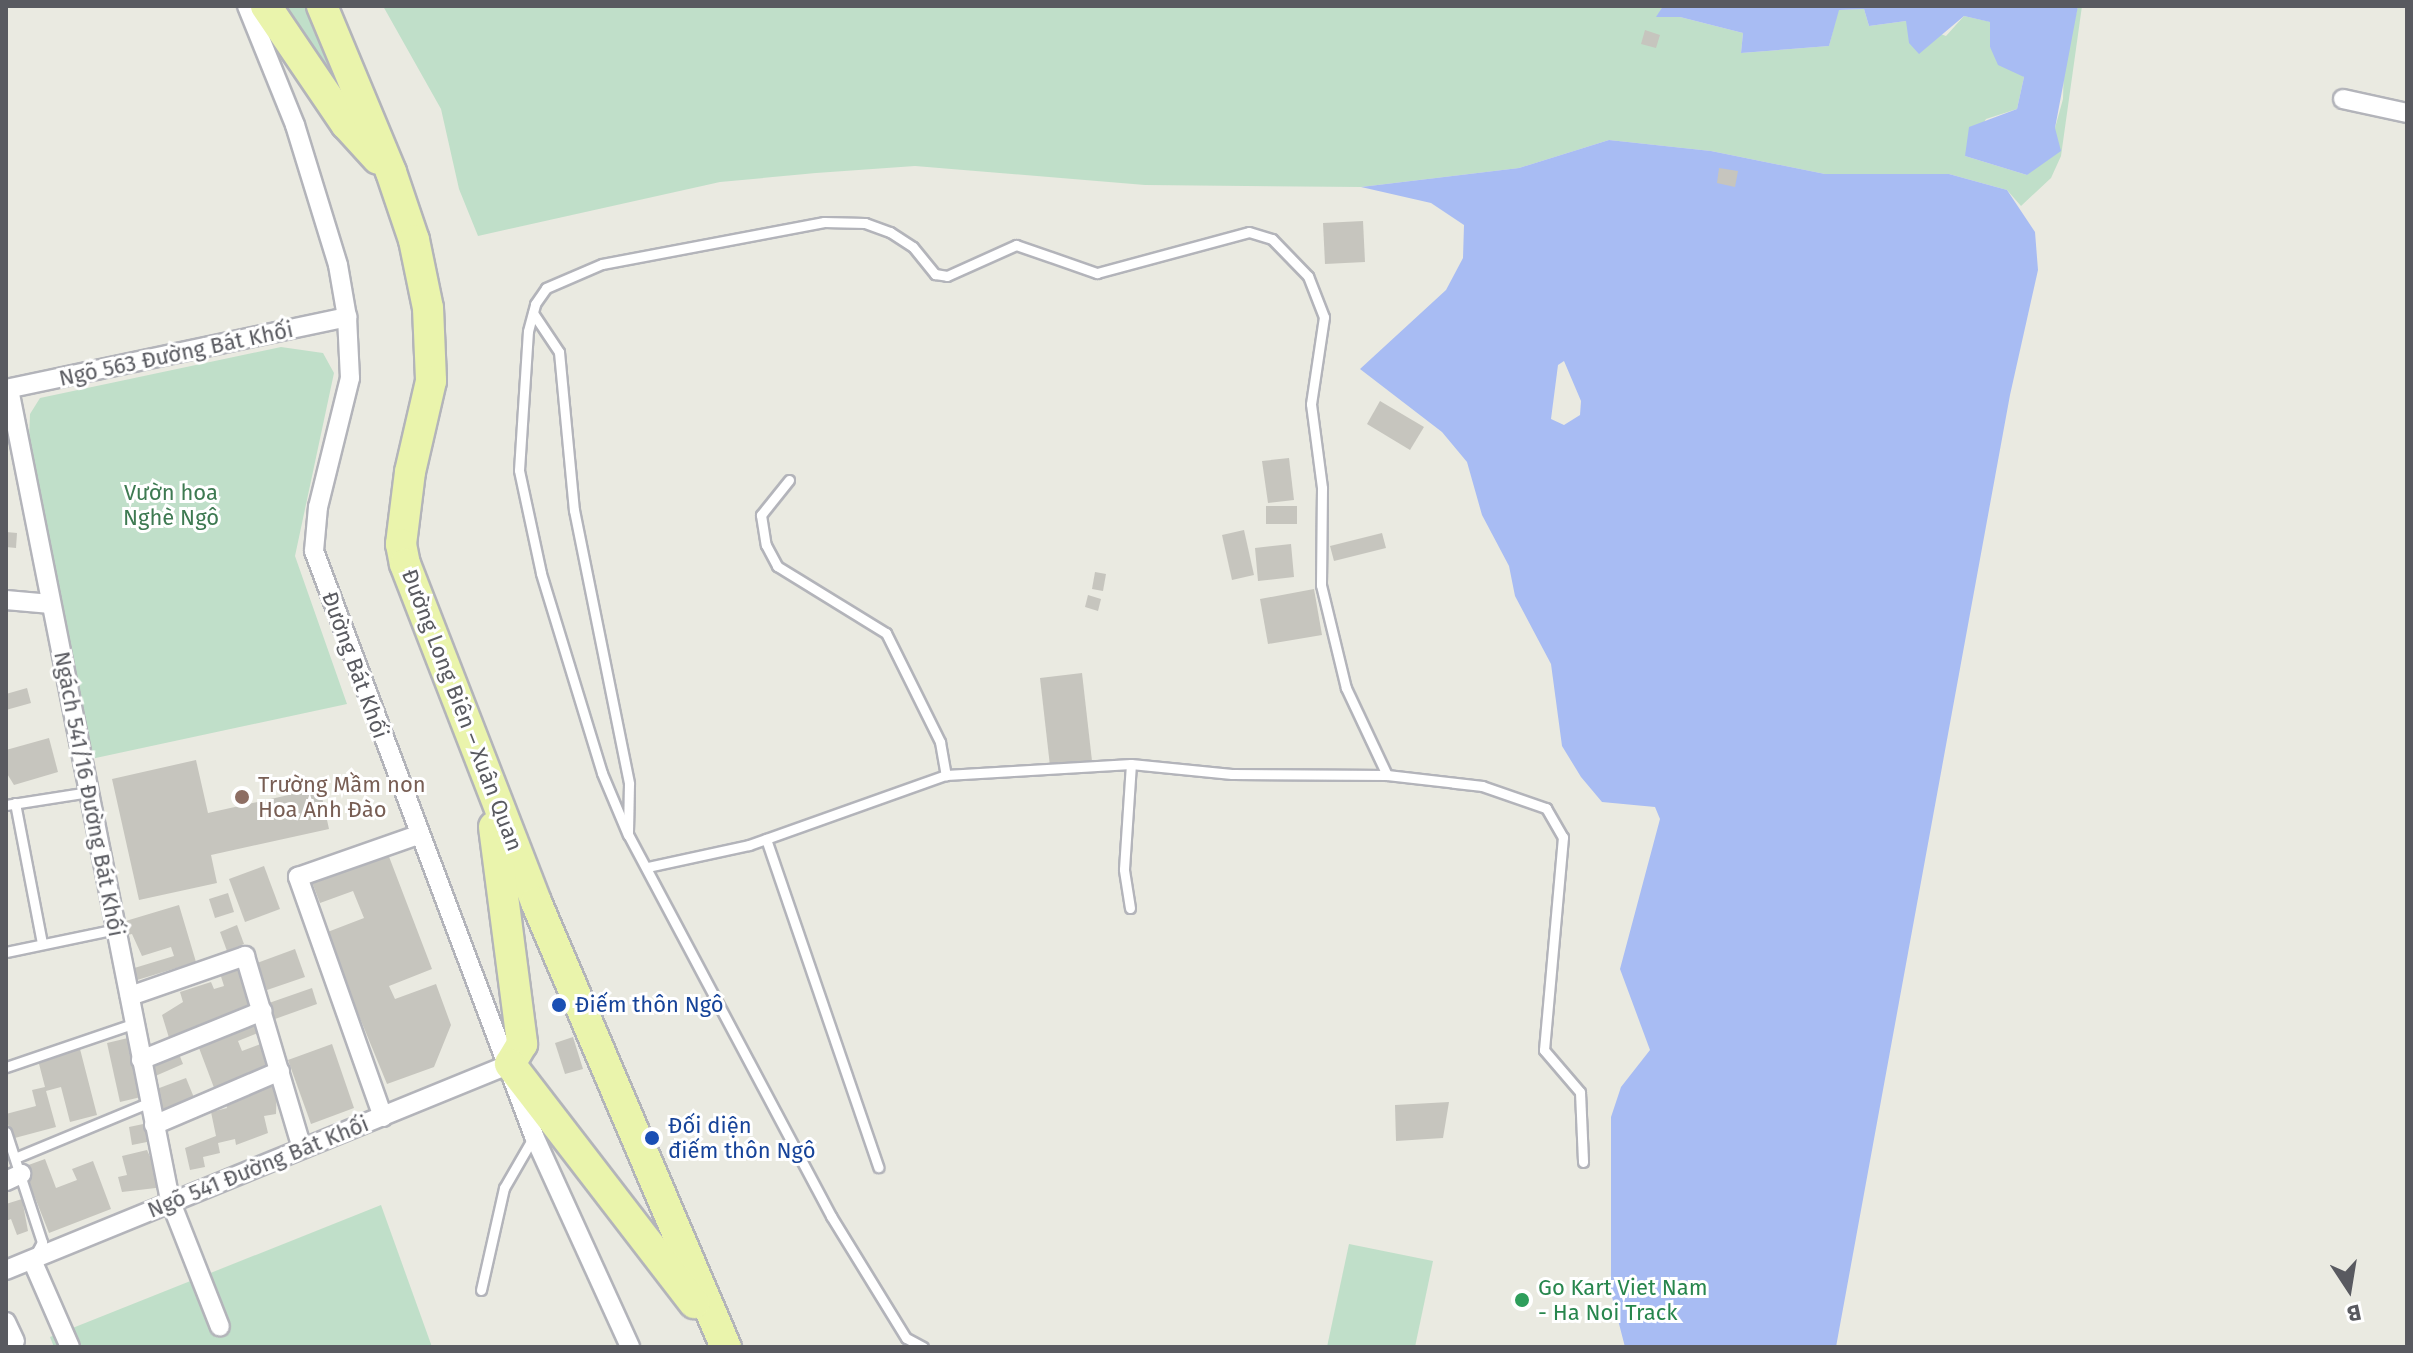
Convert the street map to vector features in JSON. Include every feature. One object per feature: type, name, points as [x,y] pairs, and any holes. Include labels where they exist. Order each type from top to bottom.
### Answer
[{"type":"main road","points":[[266,6],[346,124],[391,172]]},
{"type":"main road","name":"Đường Long Biên – Xuân Quan","points":[[322,6],[391,172],[414,240],[428,308],[431,381],[401,544],[489,785],[722,1341]]},
{"type":"main road","points":[[489,785],[522,1044],[510,1064],[722,1341]]},
{"type":"street","name":"Đường Bát Khối","points":[[247,6],[295,125],[338,265],[347,317],[350,378],[318,507],[314,551],[418,835],[510,1064],[534,1136],[630,1347]]},
{"type":"street","points":[[2343,99],[2407,113]]},
{"type":"street","name":"Ngõ 563 Đường Bát Khối","points":[[8,389],[347,317]]},
{"type":"street","name":"Ngách 541/16 Đường Bát Khối","points":[[8,389],[170,1200],[220,1327]]},
{"type":"street","points":[[6,600],[51,604]]},
{"type":"street","points":[[383,1117],[298,877],[418,835]]},
{"type":"street","points":[[130,996],[245,956],[302,1149]]},
{"type":"street","points":[[141,1060],[262,1011]]},
{"type":"street","name":"Ngõ 541 Đường Bát Khối","points":[[6,1270],[170,1200],[510,1064]]},
{"type":"street","points":[[154,1125],[280,1071]]},
{"type":"street","points":[[32,1260],[70,1347]]},
{"type":"street","points":[[6,1322],[15,1341]]},
{"type":"lane","points":[[923,1347],[906,1338],[831,1216],[648,867],[628,835],[602,773],[524,505],[520,430],[533,313],[546,288],[602,264],[824,222],[865,223],[890,232],[913,247],[935,274],[947,276],[1016,245],[1097,273],[1249,232],[1272,239],[1308,276],[1324,317],[1311,404],[1322,488],[1321,585],[1346,688],[1387,775]]},
{"type":"lane","points":[[533,313],[559,352],[574,510],[629,784],[628,835]]},
{"type":"lane","points":[[789,480],[761,515],[766,545],[777,566],[886,633],[940,742],[946,775]]},
{"type":"lane","points":[[1130,908],[1124,869],[1131,764]]},
{"type":"lane","points":[[648,867],[766,839],[946,775],[1131,764],[1232,774],[1387,775],[1482,786],[1546,808],[1563,837],[1544,1050],[1580,1092],[1583,1162]]},
{"type":"lane","points":[[42,943],[10,804],[89,792]]},
{"type":"lane","points":[[766,839],[878,1167]]},
{"type":"lane","points":[[6,952],[116,929]]},
{"type":"lane","points":[[6,1067],[135,1023]]},
{"type":"lane","points":[[14,1171],[150,1102]]},
{"type":"lane","points":[[6,1132],[14,1171],[42,1242],[32,1260]]},
{"type":"lane","points":[[481,1290],[504,1188],[534,1136]]},
{"type":"green space","points":[[279,6],[313,6],[359,122]]},
{"type":"green space","points":[[383,6],[1663,6],[1657,17],[1680,17],[1743,33],[1741,53],[1829,46],[1838,10],[1864,9],[1869,26],[1906,21],[1946,36],[1964,16],[1991,22],[1990,47],[2024,77],[2017,109],[1986,119],[1965,156],[2027,175],[2055,128],[2063,99],[2064,63],[2078,6],[2082,6],[2061,156],[2051,178],[2021,206],[2007,190],[1949,174],[1825,174],[1711,151],[1609,140],[1519,168],[1361,187],[1145,185],[915,166],[816,173],[720,182],[478,236],[459,189],[441,109]]},
{"type":"green space","name":"Vườn hoa Nghè Ngô","points":[[281,347],[323,353],[334,373],[295,556],[347,704],[91,759],[29,440],[30,414],[40,398]]},
{"type":"green space","points":[[381,1205],[432,1347],[54,1347],[50,1337]]},
{"type":"green space","points":[[1349,1244],[1433,1261],[1415,1347],[1327,1347]]},
{"type":"water","points":[[1663,6],[2078,6],[2055,128],[2061,151],[2027,175],[1965,156],[1969,127],[2017,109],[2024,77],[1998,65],[1990,47],[1990,22],[1964,16],[1919,54],[1909,43],[1906,21],[1869,26],[1864,9],[1839,10],[1829,46],[1741,53],[1743,33],[1680,17],[1656,17]]},
{"type":"water","points":[[1609,140],[1711,151],[1825,174],[1949,174],[2007,190],[2035,232],[2038,270],[2010,395],[1836,1347],[1625,1347],[1611,1293],[1611,1117],[1621,1087],[1650,1050],[1620,969],[1660,819],[1655,807],[1602,802],[1581,777],[1562,746],[1551,664],[1515,596],[1509,566],[1482,515],[1467,462],[1442,432],[1360,369],[1446,290],[1463,258],[1464,225],[1431,203],[1361,187],[1519,168]],"holes":[[[1564,361],[1581,401],[1580,415],[1564,425],[1551,419],[1558,365]]]},
{"type":"building","points":[[1645,30],[1660,35],[1656,48],[1641,44]]},
{"type":"building","points":[[1719,168],[1738,171],[1735,187],[1717,183]]},
{"type":"building","points":[[1363,221],[1365,262],[1325,264],[1323,223]]},
{"type":"building","points":[[1380,401],[1424,427],[1410,450],[1367,424]]},
{"type":"building","points":[[1289,458],[1294,500],[1268,503],[1262,461]]},
{"type":"building","points":[[1266,506],[1297,506],[1297,524],[1266,524]]},
{"type":"building","points":[[1244,530],[1254,575],[1232,580],[1222,535]]},
{"type":"building","points":[[6,532],[17,533],[16,548],[6,547]]},
{"type":"building","points":[[1382,533],[1386,548],[1334,561],[1330,546]]},
{"type":"building","points":[[1291,544],[1294,577],[1258,581],[1255,548]]},
{"type":"building","points":[[1095,572],[1106,574],[1103,591],[1092,589]]},
{"type":"building","points":[[1314,589],[1322,635],[1268,644],[1260,599]]},
{"type":"building","points":[[1088,595],[1101,599],[1098,611],[1085,607]]},
{"type":"building","points":[[1082,673],[1092,761],[1050,766],[1040,678]]},
{"type":"building","points":[[27,688],[31,703],[6,710],[6,694]]},
{"type":"building","points":[[49,738],[58,772],[14,785],[6,772],[6,750]]},
{"type":"building","points":[[196,760],[208,813],[320,788],[329,829],[211,855],[217,883],[139,900],[112,779]]},
{"type":"building","points":[[388,854],[432,969],[389,986],[395,999],[436,984],[451,1025],[434,1067],[387,1084],[325,933],[364,918],[353,891],[320,903],[312,882]]},
{"type":"building","points":[[264,866],[280,909],[245,922],[229,879]]},
{"type":"building","points":[[228,893],[234,912],[215,918],[209,899]]},
{"type":"building","points":[[179,905],[196,962],[134,981],[131,969],[174,956],[171,947],[142,956],[132,934],[123,936],[119,923]]},
{"type":"building","points":[[237,925],[244,944],[227,951],[220,932]]},
{"type":"building","points":[[295,949],[305,977],[267,990],[257,963]]},
{"type":"building","points":[[240,963],[255,1009],[170,1041],[162,1015],[183,1002],[180,992],[211,982],[214,989],[224,986],[219,970]]},
{"type":"building","points":[[312,988],[317,1004],[275,1019],[269,1003]]},
{"type":"building","points":[[258,1016],[263,1031],[238,1041],[242,1051],[266,1042],[277,1070],[216,1093],[196,1040]]},
{"type":"building","points":[[573,1037],[583,1069],[565,1074],[555,1043]]},
{"type":"building","points":[[128,1038],[141,1097],[120,1102],[107,1043]]},
{"type":"building","points":[[332,1044],[354,1108],[311,1124],[288,1060]]},
{"type":"building","points":[[80,1049],[97,1115],[70,1122],[61,1087],[46,1091],[56,1127],[11,1139],[6,1114],[36,1106],[32,1090],[45,1087],[38,1060]]},
{"type":"building","points":[[177,1049],[183,1064],[153,1077],[146,1063]]},
{"type":"building","points":[[186,1078],[197,1105],[165,1118],[154,1090]]},
{"type":"building","points":[[277,1083],[276,1114],[264,1116],[268,1133],[236,1145],[235,1139],[218,1143],[220,1153],[203,1157],[205,1167],[190,1170],[185,1148],[216,1136],[211,1112],[227,1108],[224,1095]]},
{"type":"building","points":[[1449,1102],[1443,1138],[1396,1141],[1395,1105]]},
{"type":"building","points":[[148,1123],[152,1141],[132,1145],[129,1127]]},
{"type":"building","points":[[147,1150],[164,1187],[122,1192],[118,1177],[127,1175],[122,1156]]},
{"type":"building","points":[[45,1159],[56,1188],[77,1180],[72,1169],[93,1161],[111,1209],[49,1233],[23,1167]]},
{"type":"building","points":[[22,1199],[28,1231],[17,1235],[11,1219],[6,1221],[6,1204]]},
{"type":"place","name":"Trường Mầm non Hoa Anh Đào","points":[[242,797]]},
{"type":"place","name":"Điếm thôn Ngô","points":[[559,1005]]},
{"type":"place","name":"Đối diện điếm thôn Ngô","points":[[652,1138]]},
{"type":"place","name":"Go Kart Viet Nam - Ha Noi Track","points":[[1522,1300]]}]
